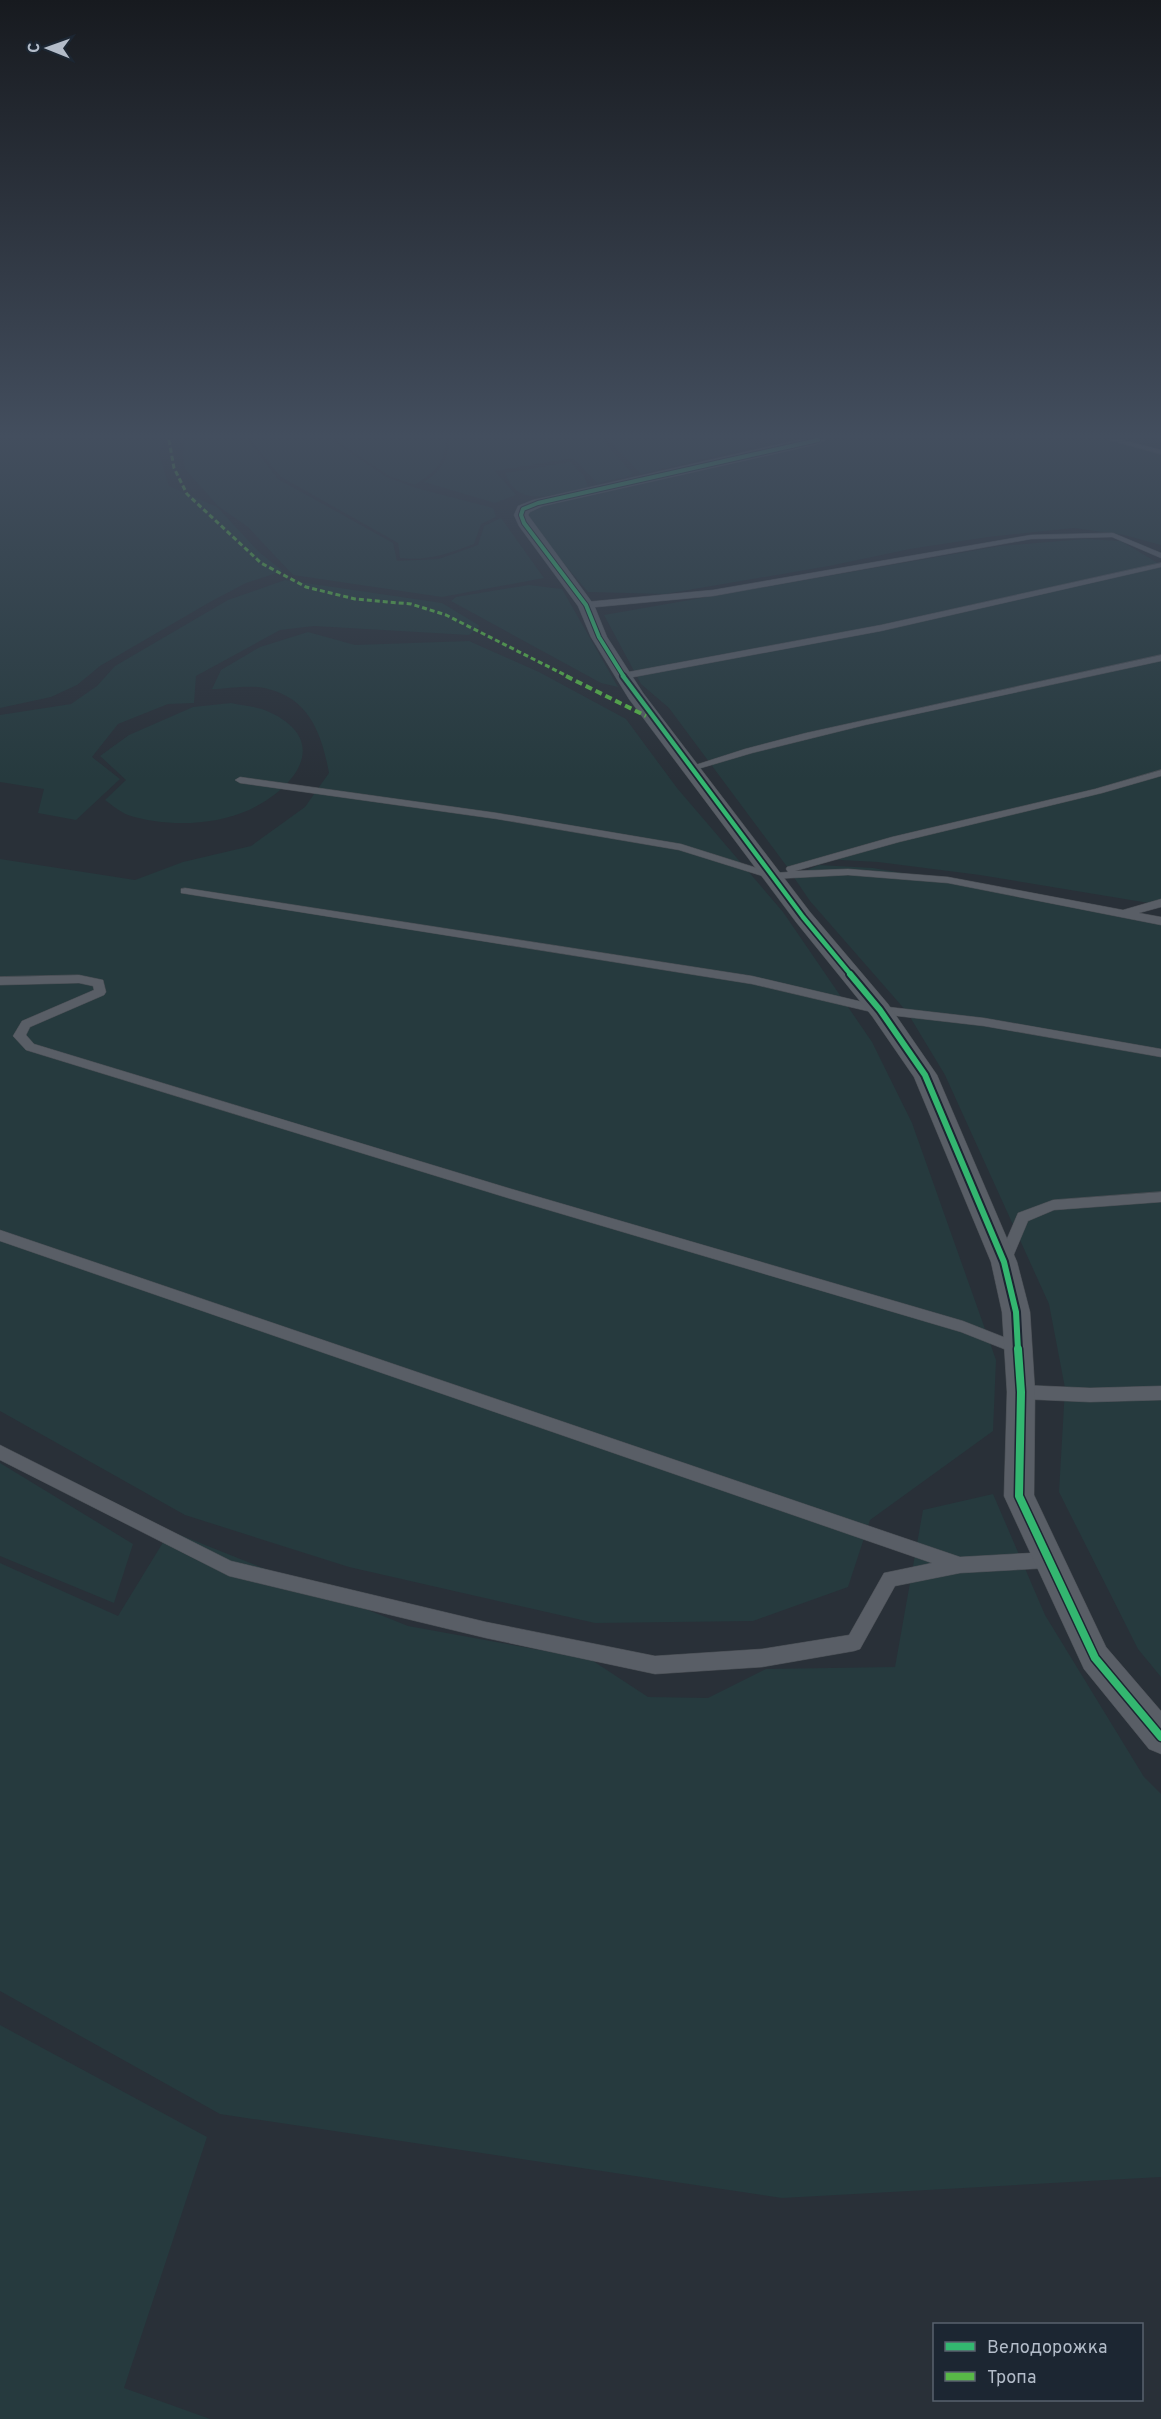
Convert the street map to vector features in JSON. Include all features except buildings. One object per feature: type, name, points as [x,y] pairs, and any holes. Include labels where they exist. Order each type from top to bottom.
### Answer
[{"type":"street","points":[[546,553],[585,605],[599,637],[623,676],[772,876],[880,1010],[925,1075],[1004,1262],[1016,1312],[1021,1392],[1019,1496],[1095,1658],[1161,1737]]},
{"type":"lane","points":[[585,605],[713,592],[939,553]]},
{"type":"lane","points":[[623,676],[880,628],[1161,565]]},
{"type":"lane","points":[[691,768],[872,720],[1058,683],[1161,658]]},
{"type":"lane","points":[[772,876],[873,845],[1098,791],[1161,773]]},
{"type":"lane","points":[[240,780],[452,809],[681,846],[772,876],[848,872],[948,880],[1161,921]]},
{"type":"lane","points":[[185,891],[752,980],[880,1010],[984,1022],[1161,1053]]},
{"type":"lane","points":[[1121,915],[1161,903]]},
{"type":"lane","points":[[0,981],[79,979],[99,983],[100,992],[26,1024],[19,1036],[30,1047],[497,1190],[963,1327],[1018,1349]]},
{"type":"lane","points":[[1004,1262],[1023,1217],[1053,1205],[1161,1197]]},
{"type":"lane","points":[[0,1235],[960,1565]]},
{"type":"lane","points":[[1021,1392],[1090,1395],[1161,1393]]},
{"type":"lane","points":[[0,1452],[229,1568],[486,1630],[655,1665],[762,1658],[854,1643],[890,1579],[960,1565],[1049,1560]]},
{"type":"green space","points":[[0,553],[260,553],[283,571],[246,583],[210,602],[100,666],[77,685],[51,697],[0,708]]},
{"type":"green space","points":[[272,553],[395,553],[397,561],[439,559],[456,553],[526,553],[544,578],[442,597],[293,575]]},
{"type":"green space","points":[[399,553],[449,553],[420,558],[400,558]]},
{"type":"green space","points":[[555,553],[891,553],[665,594],[588,592]]},
{"type":"green space","points":[[960,553],[1141,553],[1161,565],[1161,905],[980,875],[878,862],[822,859],[788,868],[669,708],[641,684],[604,615]]},
{"type":"green space","points":[[285,580],[442,603],[480,626],[469,635],[314,626],[280,630],[196,676],[194,703],[168,704],[118,724],[92,757],[120,779],[76,820],[38,813],[44,789],[0,782],[0,715],[71,704],[97,686],[115,666],[228,600]]},
{"type":"green space","points":[[529,585],[562,589],[618,687],[601,683],[451,601],[456,597]]},
{"type":"green space","points":[[308,632],[355,645],[469,641],[539,672],[626,719],[677,788],[783,912],[872,1042],[912,1123],[996,1360],[993,1431],[870,1520],[848,1587],[753,1621],[595,1623],[349,1567],[185,1515],[0,1411],[0,859],[135,880],[183,862],[251,846],[305,807],[329,773],[318,732],[312,720],[294,701],[268,689],[248,687],[212,689],[221,670],[260,647]]},
{"type":"green space","points":[[231,703],[267,711],[287,723],[299,736],[303,749],[300,763],[293,777],[266,801],[249,810],[220,819],[173,823],[157,822],[128,815],[105,800],[126,780],[100,756],[129,735],[193,707]]},
{"type":"green space","points":[[819,865],[873,868],[1161,917],[1161,1677],[1138,1649],[1059,1492],[1065,1388],[1049,1304],[945,1075],[907,1012],[810,901],[793,876]]},
{"type":"green space","points":[[0,1463],[133,1544],[114,1603],[0,1556]]},
{"type":"green space","points":[[993,1494],[1045,1615],[1144,1777],[1161,1794],[1161,2177],[782,2198],[220,2114],[0,1991],[0,1563],[118,1616],[170,1531],[408,1626],[590,1659],[648,1697],[708,1698],[766,1669],[895,1667],[923,1510]]},
{"type":"green space","points":[[0,2025],[207,2137],[124,2388],[210,2419],[0,2419]]},
{"type":"marked path","points":[[250,553],[261,563],[306,587],[355,599],[411,604],[446,615],[646,716]]},
{"type":"cycle path","points":[[547,553],[586,605],[599,637],[635,695],[803,917],[880,1010],[925,1075],[1004,1262],[1016,1312],[1021,1392],[1019,1496],[1095,1658],[1161,1737]]}]
